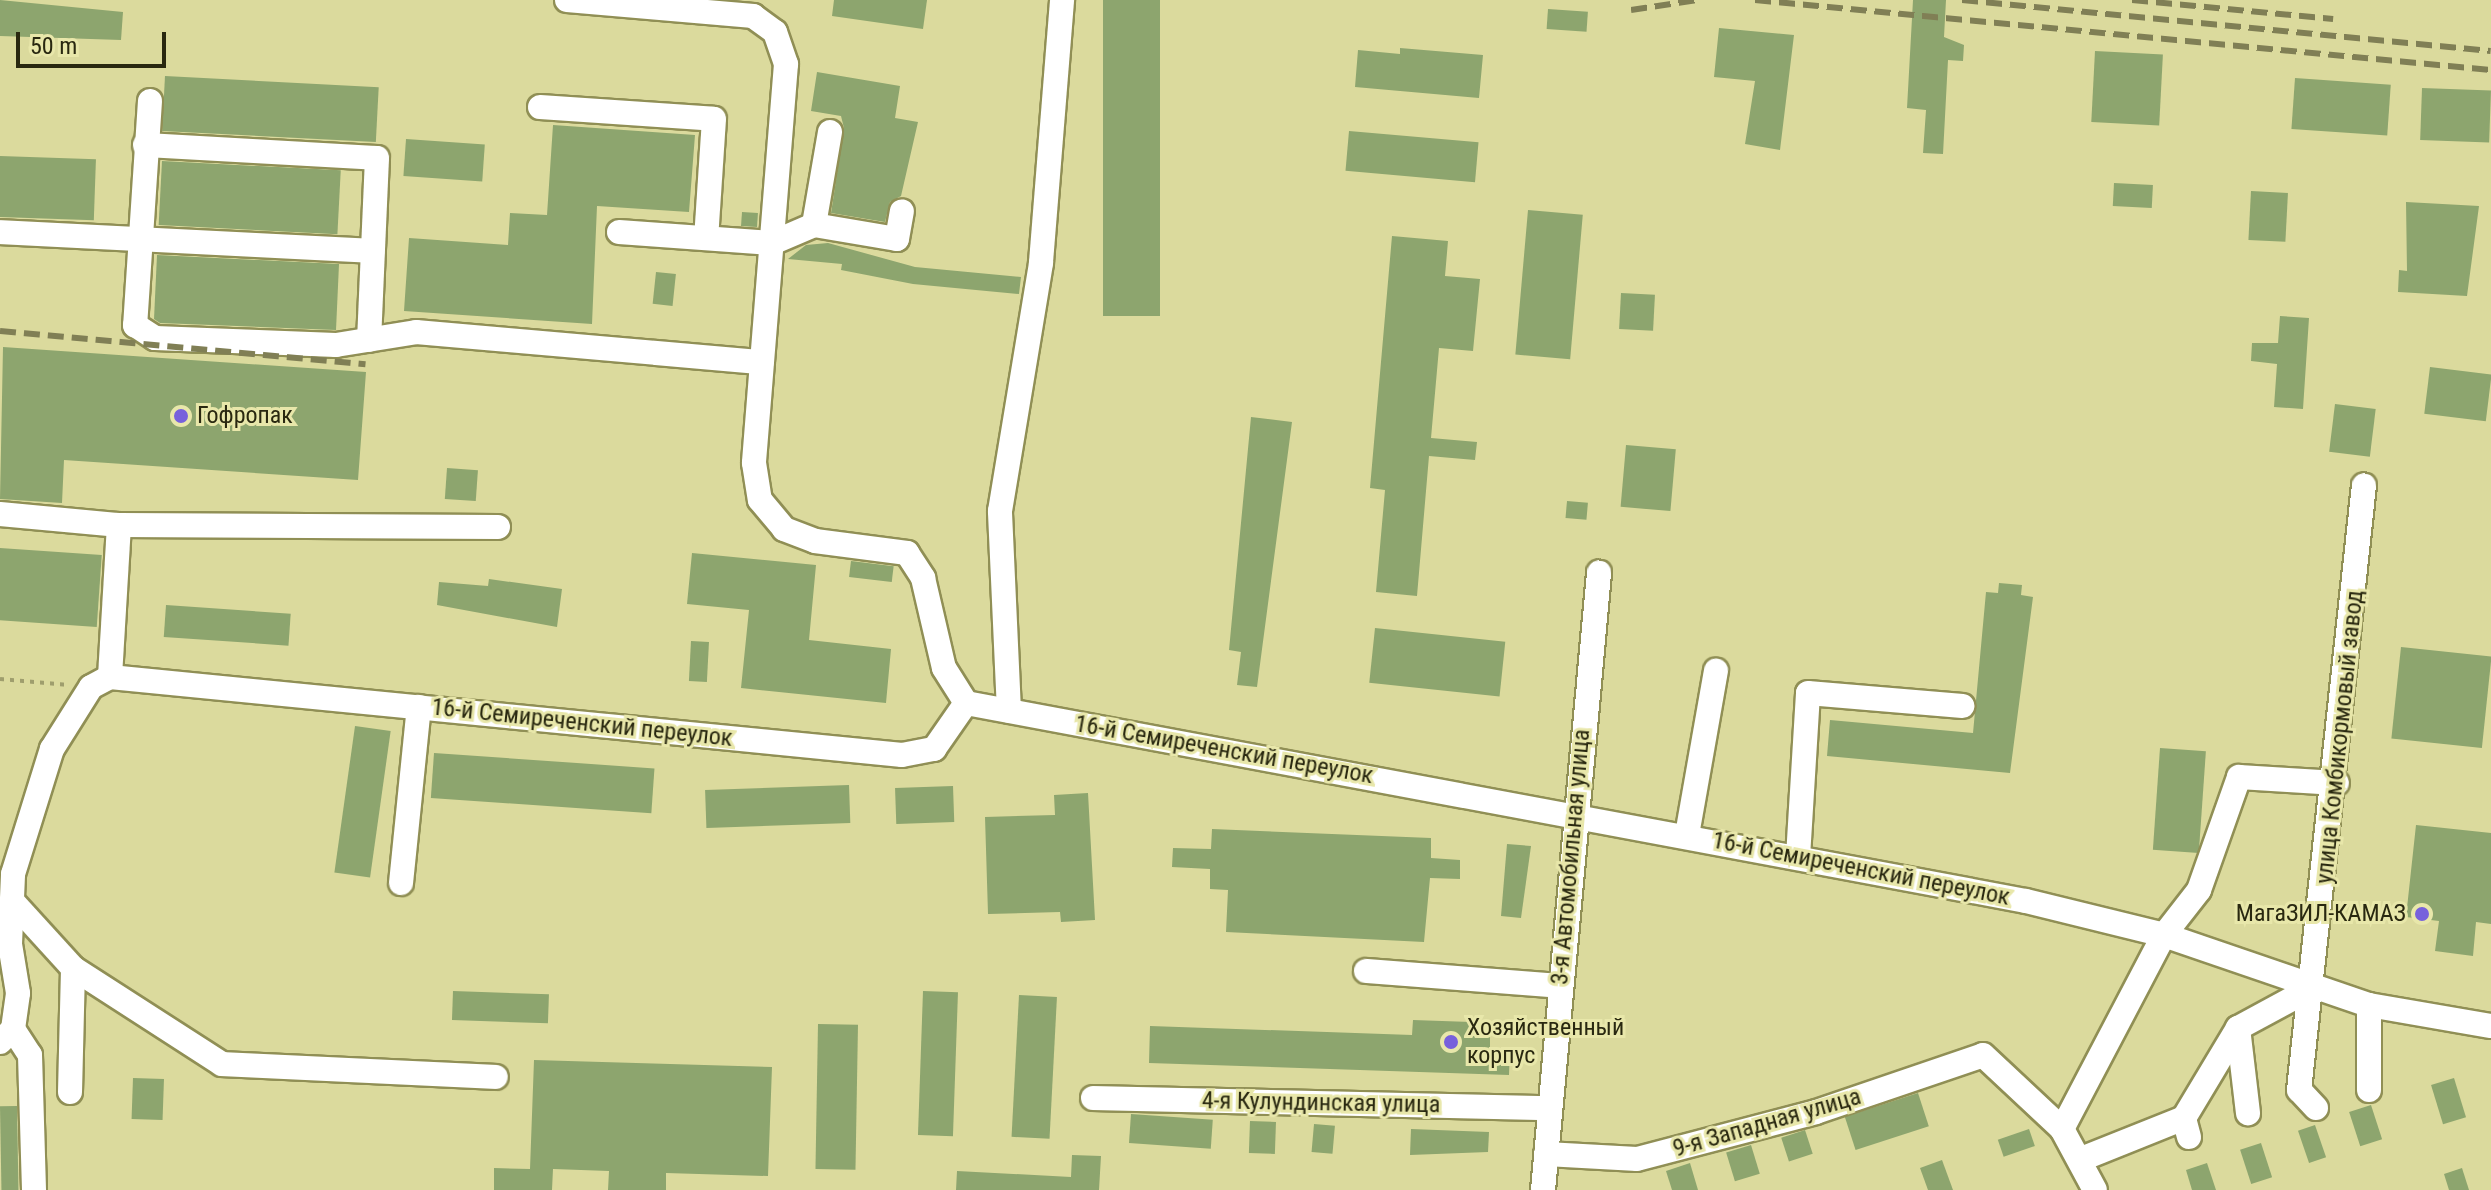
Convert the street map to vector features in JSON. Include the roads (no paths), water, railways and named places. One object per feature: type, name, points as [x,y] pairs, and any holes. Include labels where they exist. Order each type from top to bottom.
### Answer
[{"type":"street","points":[[567,0],[753,16],[775,32],[786,64],[754,463],[760,500],[784,529],[815,541],[907,553],[923,578],[944,668],[966,703]]},
{"type":"street","points":[[1009,711],[1000,511],[1041,262],[1062,0]]},
{"type":"street","points":[[150,101],[135,239],[135,325],[155,338],[369,340],[416,332],[762,362]]},
{"type":"street","points":[[540,107],[714,119],[706,238]]},
{"type":"street","points":[[814,225],[830,132]]},
{"type":"street","points":[[145,145],[377,158],[369,340]]},
{"type":"street","points":[[619,232],[772,243],[814,225],[897,239],[902,211]]},
{"type":"street","points":[[0,232],[373,251]]},
{"type":"street","name":"улица Комбикормовый завод","points":[[2316,1108],[2299,1090],[2337,783],[2364,485]]},
{"type":"street","points":[[0,514],[119,525],[498,527]]},
{"type":"street","points":[[34,1190],[30,1055],[7,1035],[13,874],[52,749],[101,682],[119,525]]},
{"type":"street","name":"3-я Автомобильная улица","points":[[1543,1190],[1573,813],[1599,573]]},
{"type":"street","points":[[1687,835],[1716,671]]},
{"type":"street","name":"16-й Семиреченский переулок","points":[[101,682],[419,707],[902,755],[934,749],[966,703],[1798,857],[2164,935],[2369,1005],[2491,1026]]},
{"type":"street","points":[[1798,857],[1808,693],[1962,706]]},
{"type":"street","points":[[401,883],[419,707]]},
{"type":"street","points":[[2088,1188],[2084,1158],[2062,1129],[2164,935],[2199,890],[2239,777],[2337,783]]},
{"type":"street","points":[[12,901],[73,968],[222,1064],[496,1077]]},
{"type":"street","points":[[70,1092],[73,968]]},
{"type":"street","points":[[1366,971],[1560,986]]},
{"type":"street","points":[[2084,1158],[2186,1127],[2238,1028],[2312,988]]},
{"type":"street","points":[[2369,1005],[2369,1090]]},
{"type":"street","points":[[2238,1028],[2248,1113]]},
{"type":"street","name":"9-я Западная улица","points":[[1546,1154],[1637,1159],[1816,1112],[1983,1055],[2062,1129]]},
{"type":"street","name":"4-я Кулундинская улица","points":[[1093,1098],[1549,1108]]},
{"type":"railway","points":[[1631,10],[1697,0]]},
{"type":"railway","points":[[1755,0],[2491,70]]},
{"type":"railway","points":[[1962,0],[2491,51]]},
{"type":"railway","points":[[2132,0],[2333,19]]},
{"type":"railway","points":[[0,331],[366,364]]},
{"type":"place","name":"Гофропак","points":[[181,416]]},
{"type":"place","name":"МагаЗИЛ-КАМАЗ","points":[[2422,914]]},
{"type":"place","name":"Хозяйственный корпус","points":[[1451,1042]]}]
